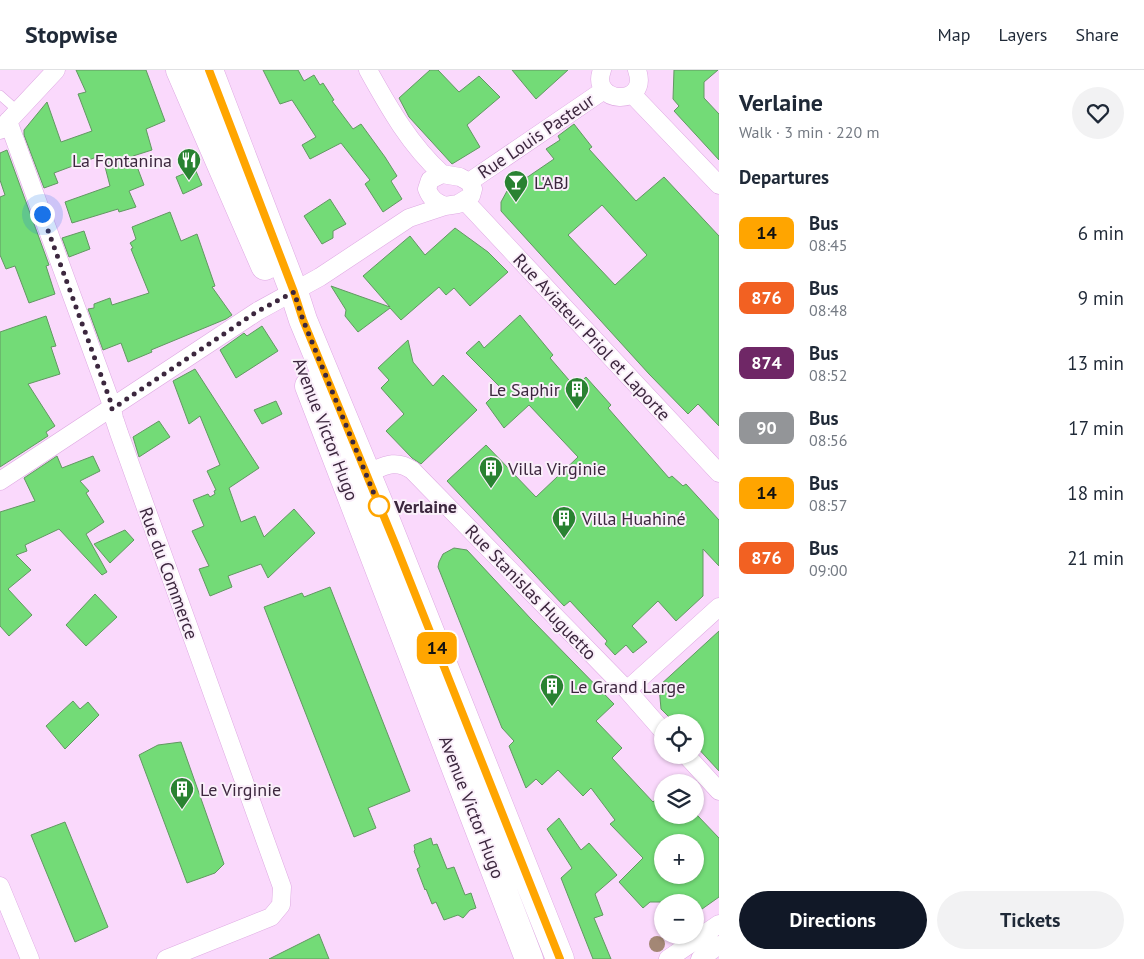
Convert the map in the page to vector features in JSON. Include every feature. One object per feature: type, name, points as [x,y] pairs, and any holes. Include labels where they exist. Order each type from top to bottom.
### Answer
[{"type":"main road","name":"Avenue Victor Hugo","points":[[180,70],[256,244],[286,297],[303,320],[464,716],[560,959]]},
{"type":"main road","name":"Avenue Victor Hugo","points":[[209,70],[286,297],[529,959]]},
{"type":"street","points":[[9,121],[56,70]]},
{"type":"street","points":[[368,70],[408,137],[442,174]]},
{"type":"street","points":[[602,70],[600,79],[604,90],[614,97],[621,98],[632,94],[636,90],[640,80],[638,70]]},
{"type":"street","name":"Rue Louis Pasteur","points":[[469,182],[604,90]]},
{"type":"street","points":[[632,94],[719,185]]},
{"type":"street","name":"Rue du Commerce","points":[[9,121],[110,400],[116,426],[282,886],[281,905],[271,917],[166,959]]},
{"type":"street","points":[[0,481],[112,409],[258,311],[286,297],[409,218],[465,201],[473,189],[469,182],[460,177],[442,174],[430,180],[427,189],[409,218]]},
{"type":"street","points":[[427,189],[434,201],[445,206]]},
{"type":"street","name":"Rue Aviateur Priol et Laporte","points":[[465,201],[719,473]]},
{"type":"street","name":"Rue Stanislas Huguetto","points":[[365,474],[390,464],[399,463],[412,470],[627,690],[654,721]]},
{"type":"street","points":[[627,690],[719,606]]},
{"type":"street","points":[[694,764],[719,791]]},
{"type":"street","points":[[0,886],[30,959]]},
{"type":"street","points":[[668,959],[719,924]]},
{"type":"street","points":[[700,959],[719,945]]},
{"type":"lane","points":[[0,95],[9,121]]},
{"type":"building","points":[[76,70],[146,70],[165,121],[146,129],[152,150],[133,156],[144,185],[129,191],[136,207],[119,212],[118,209],[72,223],[65,202],[110,186],[102,155],[54,173],[58,183],[44,188],[24,135],[24,130],[47,102],[61,142],[92,131],[78,94],[86,92]]},
{"type":"building","points":[[263,70],[298,70],[304,81],[314,75],[320,85],[323,83],[334,100],[332,101],[353,129],[361,124],[385,157],[397,176],[391,181],[402,199],[383,212],[365,184],[370,180],[341,143],[310,159],[302,145],[316,137],[292,100],[280,104]]},
{"type":"building","points":[[430,70],[438,70],[459,92],[479,76],[500,97],[467,125],[480,147],[452,164],[409,117],[399,98]]},
{"type":"building","points":[[512,70],[568,70],[536,99]]},
{"type":"building","points":[[674,70],[718,70],[704,82],[704,98],[719,114],[719,160],[674,111],[679,106],[673,99]]},
{"type":"building","points":[[574,124],[592,147],[589,149],[636,201],[664,177],[719,236],[719,426],[698,404],[688,414],[649,374],[501,211],[501,202],[507,191],[554,159],[546,149],[560,140],[558,136]],"holes":[[[602,205],[647,255],[615,285],[568,235]]]},
{"type":"building","points":[[7,150],[49,265],[46,266],[55,294],[29,303],[15,266],[6,269],[0,255],[0,197],[5,195],[0,180],[0,153]]},
{"type":"building","name":"La Fontanina","points":[[195,169],[202,185],[183,194],[176,177]]},
{"type":"building","points":[[330,199],[346,224],[333,231],[333,238],[322,244],[304,216]]},
{"type":"building","points":[[170,212],[181,241],[197,234],[215,286],[212,287],[232,315],[128,362],[121,343],[103,350],[88,309],[94,308],[94,304],[110,298],[112,305],[149,293],[131,249],[133,248],[130,243],[136,239],[132,227]]},
{"type":"building","points":[[455,228],[488,252],[508,272],[470,306],[454,288],[446,295],[439,287],[401,320],[390,308],[358,332],[345,316],[346,310],[331,286],[390,307],[363,276],[410,236],[425,255]]},
{"type":"building","points":[[84,231],[90,249],[69,257],[62,238]]},
{"type":"building","points":[[520,315],[553,355],[550,358],[575,387],[586,377],[611,405],[608,408],[669,478],[672,476],[683,486],[686,484],[719,520],[719,566],[703,549],[703,596],[676,621],[658,601],[632,626],[647,642],[633,653],[626,645],[615,655],[605,644],[607,641],[570,601],[564,606],[447,481],[486,445],[536,497],[578,457],[529,405],[504,428],[486,403],[501,388],[466,353],[479,341],[484,348]]},
{"type":"building","points":[[46,316],[56,346],[51,347],[60,374],[28,384],[55,426],[46,432],[48,436],[0,467],[0,332]]},
{"type":"building","points":[[262,326],[278,351],[236,378],[220,350],[244,333],[247,336]]},
{"type":"building","points":[[408,340],[413,362],[433,386],[443,375],[477,410],[421,464],[412,458],[386,431],[404,414],[381,388],[389,380],[378,368]]},
{"type":"building","points":[[195,369],[259,468],[229,488],[241,522],[255,516],[264,537],[294,509],[315,533],[268,578],[261,564],[228,576],[232,587],[210,596],[199,569],[209,566],[192,531],[204,526],[193,500],[208,494],[210,497],[215,494],[214,491],[216,490],[207,471],[220,465],[200,416],[189,424],[173,381]]},
{"type":"building","points":[[276,401],[282,414],[262,424],[254,410]]},
{"type":"building","points":[[159,421],[170,437],[139,457],[133,437]]},
{"type":"building","points":[[57,456],[62,468],[93,456],[100,471],[80,481],[89,491],[86,493],[104,522],[86,534],[107,572],[102,575],[59,529],[25,545],[27,551],[16,555],[31,570],[8,589],[32,615],[9,636],[0,626],[0,512],[35,501],[24,478]]},
{"type":"building","points":[[125,530],[134,540],[110,563],[94,544]]},
{"type":"building","points":[[454,548],[467,550],[614,704],[596,721],[622,748],[612,758],[654,801],[654,824],[704,824],[704,822],[719,838],[719,897],[704,908],[704,894],[654,894],[654,902],[650,902],[643,908],[619,882],[643,858],[610,824],[615,820],[591,788],[583,796],[558,770],[542,785],[536,779],[526,788],[509,746],[514,741],[502,728],[438,567],[443,554]]},
{"type":"building","points":[[330,587],[410,791],[368,808],[376,828],[354,837],[264,607],[302,593],[304,597]]},
{"type":"building","points":[[95,594],[117,617],[86,646],[66,625]]},
{"type":"building","points":[[719,631],[719,771],[704,755],[704,714],[666,714],[661,709],[659,686]]},
{"type":"building","points":[[73,701],[80,709],[88,702],[99,715],[65,749],[46,726]]},
{"type":"building","name":"Le Virginie","points":[[181,742],[224,864],[215,873],[187,883],[139,755],[158,745]]},
{"type":"building","points":[[559,818],[581,850],[589,843],[617,875],[595,894],[603,915],[594,918],[611,959],[593,959],[561,878],[572,868],[547,829]]},
{"type":"building","points":[[65,822],[108,927],[75,942],[31,835]]},
{"type":"building","points":[[431,838],[433,845],[437,844],[447,869],[454,867],[465,895],[471,893],[476,908],[470,910],[463,918],[458,915],[444,920],[436,902],[432,904],[425,890],[417,869],[420,867],[414,851],[414,845]]},
{"type":"building","points":[[319,934],[329,959],[269,959]]},
{"type":"bus line","name":"14","points":[[209,70],[303,320],[365,474],[387,523],[560,959]]},
{"type":"place","name":"La Fontanina","points":[[189,181]]},
{"type":"place","name":"L'ABJ","points":[[516,203]]},
{"type":"place","name":"Le Saphir","points":[[577,410]]},
{"type":"place","name":"Villa Virginie","points":[[491,489]]},
{"type":"place","name":"Verlaine","points":[[379,506]]},
{"type":"place","name":"Villa Huahiné","points":[[564,539]]},
{"type":"place","name":"Le Grand Large","points":[[552,707]]},
{"type":"place","name":"Le Virginie","points":[[182,810]]},
{"type":"route","points":[[42,214],[112,409],[258,311],[294,292],[303,320],[379,506]]}]
